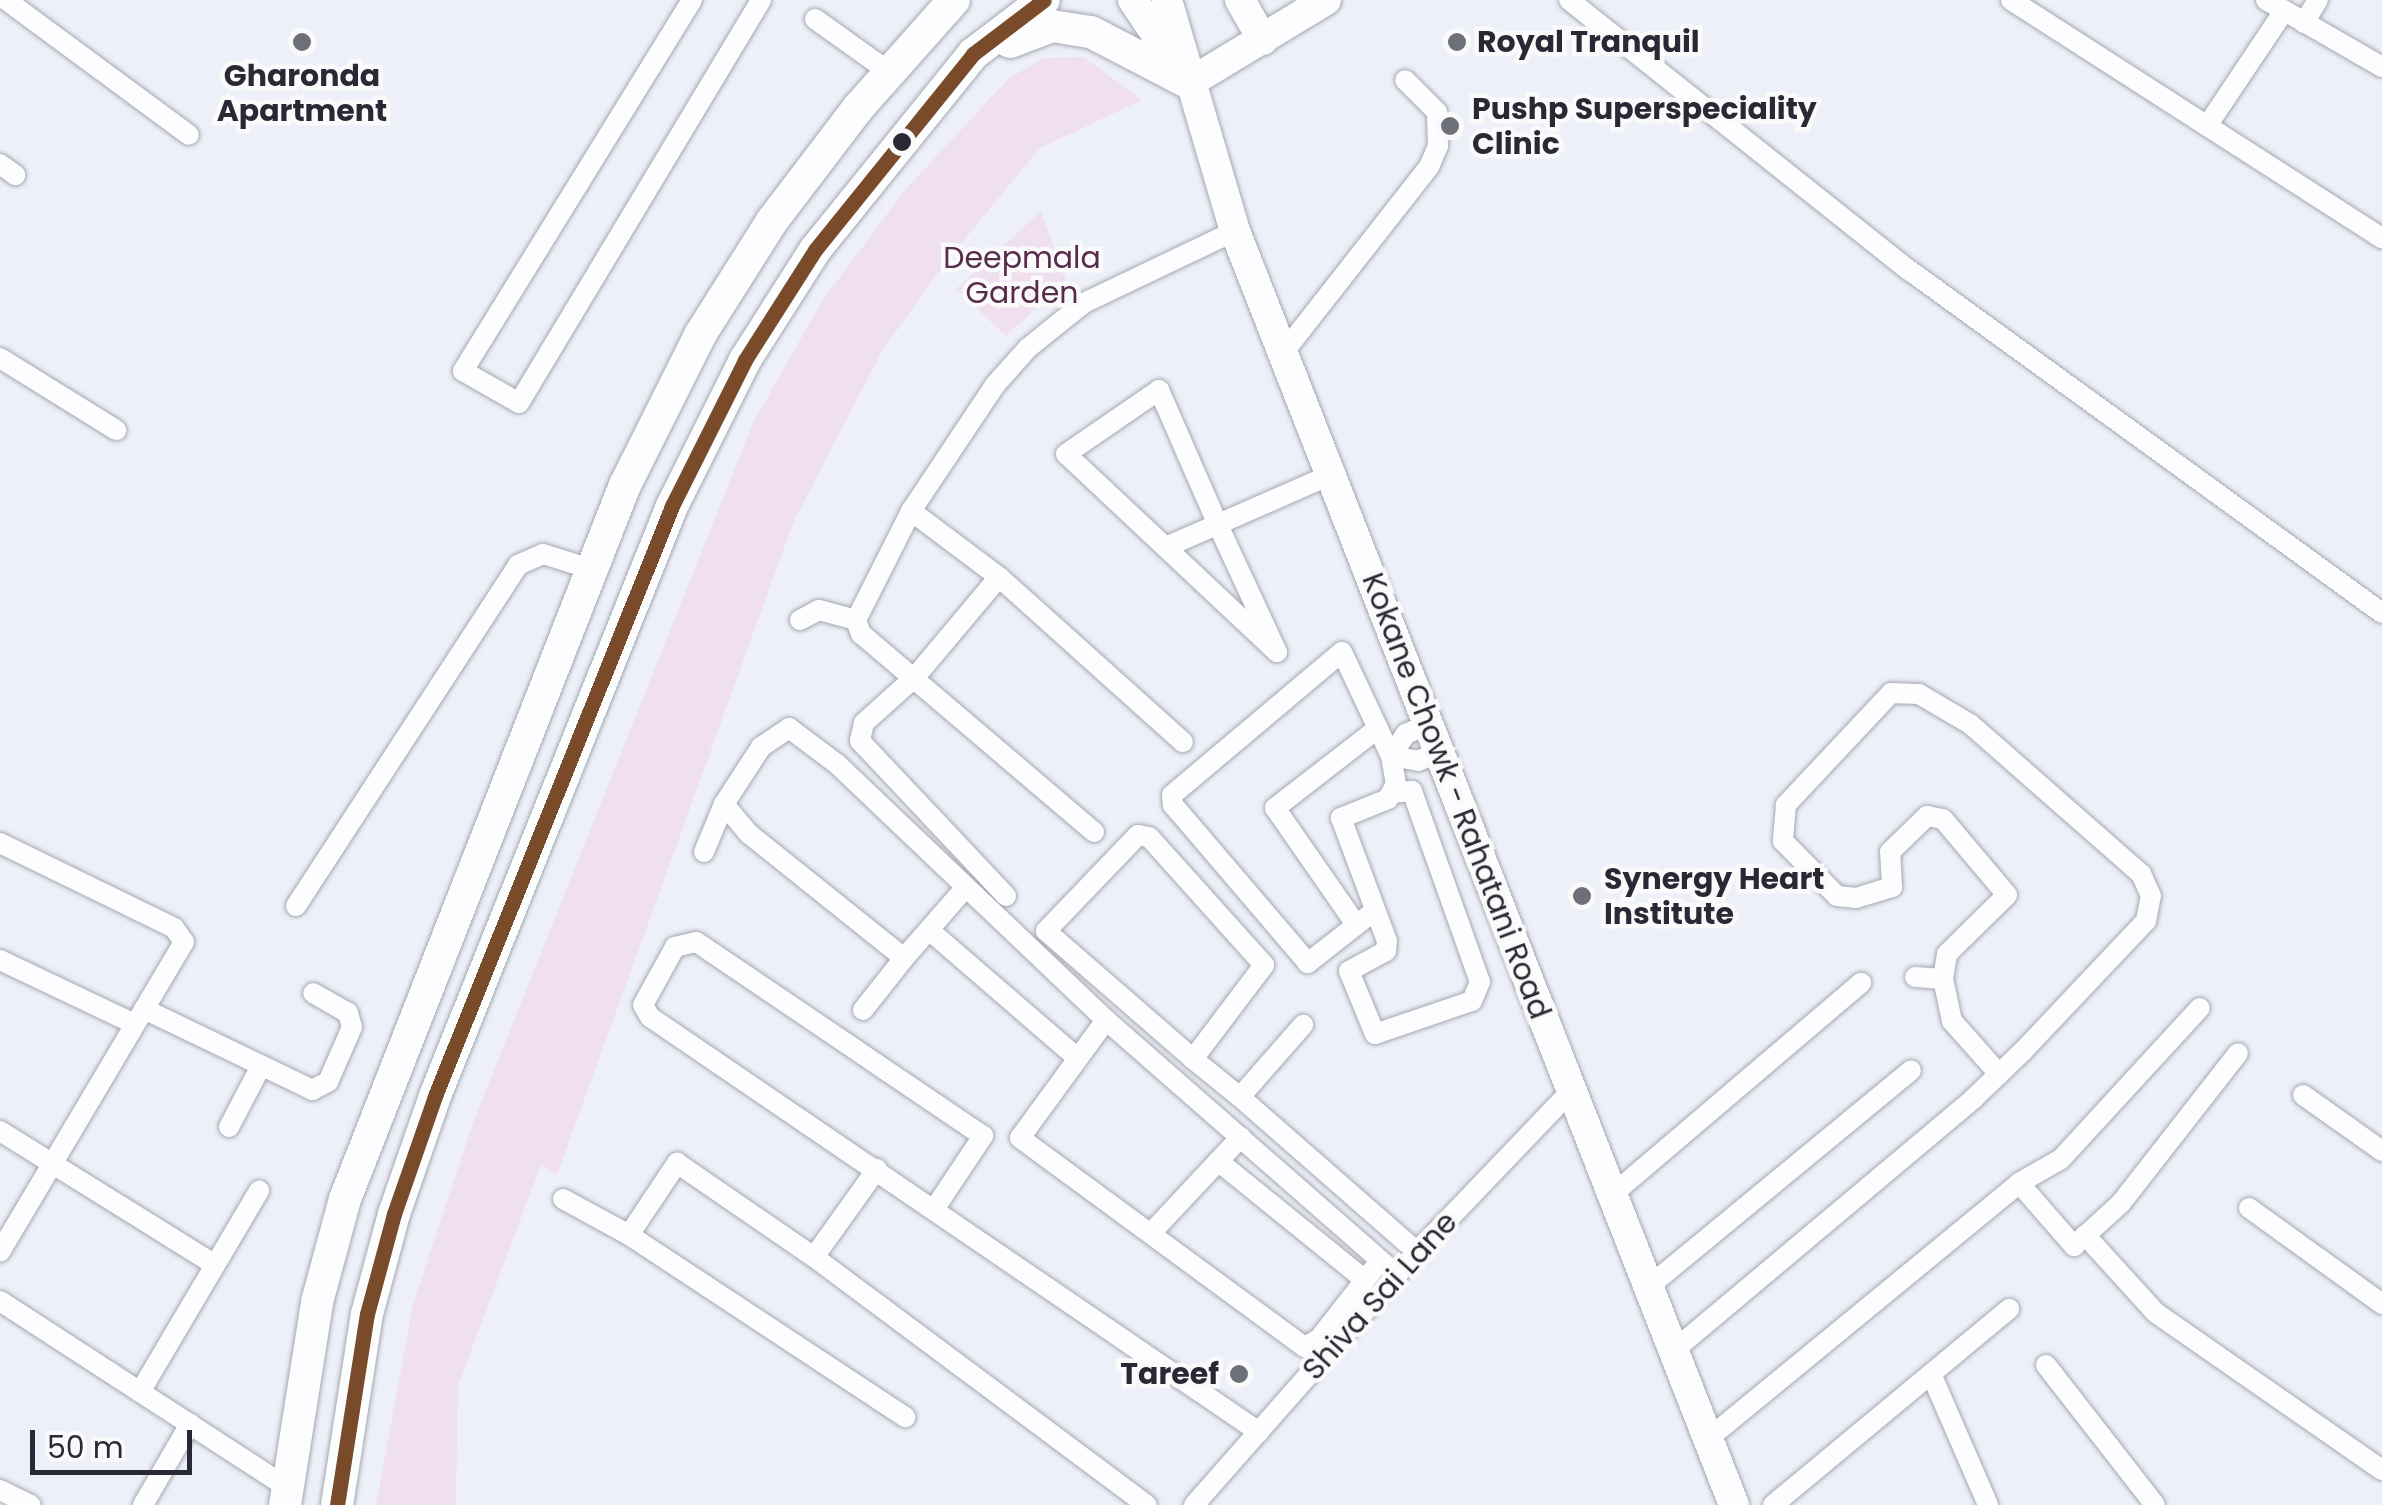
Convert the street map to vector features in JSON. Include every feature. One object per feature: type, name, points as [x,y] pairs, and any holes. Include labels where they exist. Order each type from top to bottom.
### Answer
[{"type":"main road","points":[[286,1496],[317,1302],[345,1199],[588,568],[700,334],[772,220],[889,72],[954,0]]},
{"type":"main road","points":[[337,1505],[367,1314],[394,1214],[435,1096],[672,506],[745,360],[815,250],[973,54],[1044,0]]},
{"type":"main road","points":[[973,54],[1052,26],[1113,39],[1189,83]]},
{"type":"street","points":[[6,0],[189,134]]},
{"type":"street","points":[[692,0],[464,371],[519,403],[761,0]]},
{"type":"street","points":[[1133,0],[1189,83]]},
{"type":"street","points":[[1167,0],[1189,83]]},
{"type":"street","points":[[1241,0],[1264,40]]},
{"type":"street","points":[[1189,83],[1326,0]]},
{"type":"street","points":[[1570,0],[1909,270],[2382,613]]},
{"type":"street","points":[[2011,0],[2382,238]]},
{"type":"street","points":[[2266,0],[2382,67]]},
{"type":"street","points":[[2304,23],[2318,0]]},
{"type":"street","points":[[2208,126],[2284,12]]},
{"type":"street","points":[[815,19],[889,72]]},
{"type":"street","points":[[1283,353],[1429,166],[1438,146],[1436,112],[1404,80]]},
{"type":"street","name":"Kokane Chowk - Rahatani Road","points":[[1189,83],[1235,231],[1734,1505]]},
{"type":"street","points":[[1094,832],[862,634],[856,620],[910,511],[995,384],[1028,348],[1084,303],[1235,231]]},
{"type":"street","points":[[0,358],[116,430]]},
{"type":"street","points":[[1159,390],[1277,652],[1166,548],[1066,454],[1159,390]]},
{"type":"street","points":[[1166,548],[1330,475]]},
{"type":"street","points":[[910,511],[999,577],[1183,742]]},
{"type":"street","points":[[296,906],[518,565],[543,554],[588,568]]},
{"type":"street","points":[[999,577],[915,677],[864,723],[862,749],[1006,896]]},
{"type":"street","points":[[800,620],[819,610],[856,620]]},
{"type":"street","points":[[1364,917],[1308,963],[1173,805],[1172,795],[1342,652],[1391,756],[1394,793]]},
{"type":"street","points":[[1673,1351],[1999,1074],[2146,921],[2151,896],[2141,874],[1970,724],[1919,694],[1891,693],[1795,793],[1780,825],[1783,842],[1837,896],[1856,898],[1892,887],[1890,852],[1927,816],[1943,818],[2007,895],[1947,954],[1943,979],[1952,1021],[1999,1074]]},
{"type":"street","points":[[704,852],[724,804],[761,747],[789,728],[1106,1020],[1396,1275]]},
{"type":"street","points":[[1364,917],[1341,818],[1394,793],[1412,791],[1480,982],[1475,998],[1371,1032],[1348,982],[1354,966],[1386,951],[1364,917],[1274,808],[1378,728]]},
{"type":"street","points":[[1406,734],[1433,738],[1418,761],[1391,756],[1406,734]]},
{"type":"street","points":[[724,804],[750,834],[904,958]]},
{"type":"street","points":[[1192,1059],[1262,976],[1262,961],[1150,837],[1138,835],[1046,932],[1192,1059],[1240,1097],[1417,1252]]},
{"type":"street","points":[[0,842],[174,928],[184,942],[0,1252]]},
{"type":"street","points":[[864,1010],[966,887]]},
{"type":"street","points":[[929,930],[1075,1056]]},
{"type":"street","points":[[935,1208],[984,1136],[696,942],[674,947],[643,1006],[650,1017],[1259,1432]]},
{"type":"street","points":[[0,960],[312,1090],[328,1082],[352,1027],[348,1013],[313,993]]},
{"type":"street","points":[[1915,976],[1943,979]]},
{"type":"street","points":[[1614,1194],[1861,983]]},
{"type":"street","points":[[1709,1438],[2019,1183],[2060,1159],[2200,1008]]},
{"type":"street","points":[[1106,1020],[1075,1056],[1020,1138],[1305,1347],[1319,1339],[1380,1261]]},
{"type":"street","points":[[1240,1097],[1303,1026]]},
{"type":"street","points":[[2019,1183],[2074,1246],[2121,1203],[2238,1052]]},
{"type":"street","points":[[229,1127],[261,1066]]},
{"type":"street","points":[[1647,1288],[1911,1070]]},
{"type":"street","name":"Shiva Sai Lane","points":[[1194,1505],[1396,1275],[1571,1092]]},
{"type":"street","points":[[2303,1096],[2382,1151]]},
{"type":"street","points":[[0,1130],[215,1265]]},
{"type":"street","points":[[1152,1232],[1240,1137]]},
{"type":"street","points":[[1218,1161],[1365,1280]]},
{"type":"street","points":[[629,1235],[677,1163],[814,1257],[1147,1505]]},
{"type":"street","points":[[814,1257],[877,1169]]},
{"type":"street","points":[[140,1392],[259,1191]]},
{"type":"street","points":[[563,1199],[629,1235],[906,1417]]},
{"type":"street","points":[[2249,1208],[2382,1304]]},
{"type":"street","points":[[2085,1236],[2156,1313],[2382,1470]]},
{"type":"street","points":[[0,1301],[190,1424],[286,1496]]},
{"type":"street","points":[[1773,1505],[2009,1309]]},
{"type":"street","points":[[2046,1364],[2155,1505]]},
{"type":"street","points":[[1932,1376],[1988,1505]]},
{"type":"street","points":[[143,1505],[190,1424]]},
{"type":"street","points":[[0,1490],[31,1505]]},
{"type":"green space","points":[[1084,57],[1142,100],[1040,148],[945,263],[882,351],[794,521],[557,1175],[541,1165],[458,1386],[456,1505],[376,1505],[413,1304],[474,1120],[753,423],[822,301],[905,190],[1008,79],[1043,58]]},
{"type":"green space","name":"Deepmala Garden","points":[[1041,211],[1066,280],[1006,336],[956,289]]},
{"type":"transit line","points":[[337,1505],[367,1314],[394,1214],[435,1096],[672,506],[745,360],[815,250],[973,54],[1044,0]]},
{"type":"place","name":"Gharonda Apartment","points":[[302,42]]},
{"type":"place","name":"Royal Tranquil","points":[[1457,42]]},
{"type":"place","name":"Pushp Superspeciality Clinic","points":[[1450,126]]},
{"type":"place","name":"Synergy Heart Institute","points":[[1582,896]]},
{"type":"place","name":"Tareef","points":[[1239,1374]]}]
